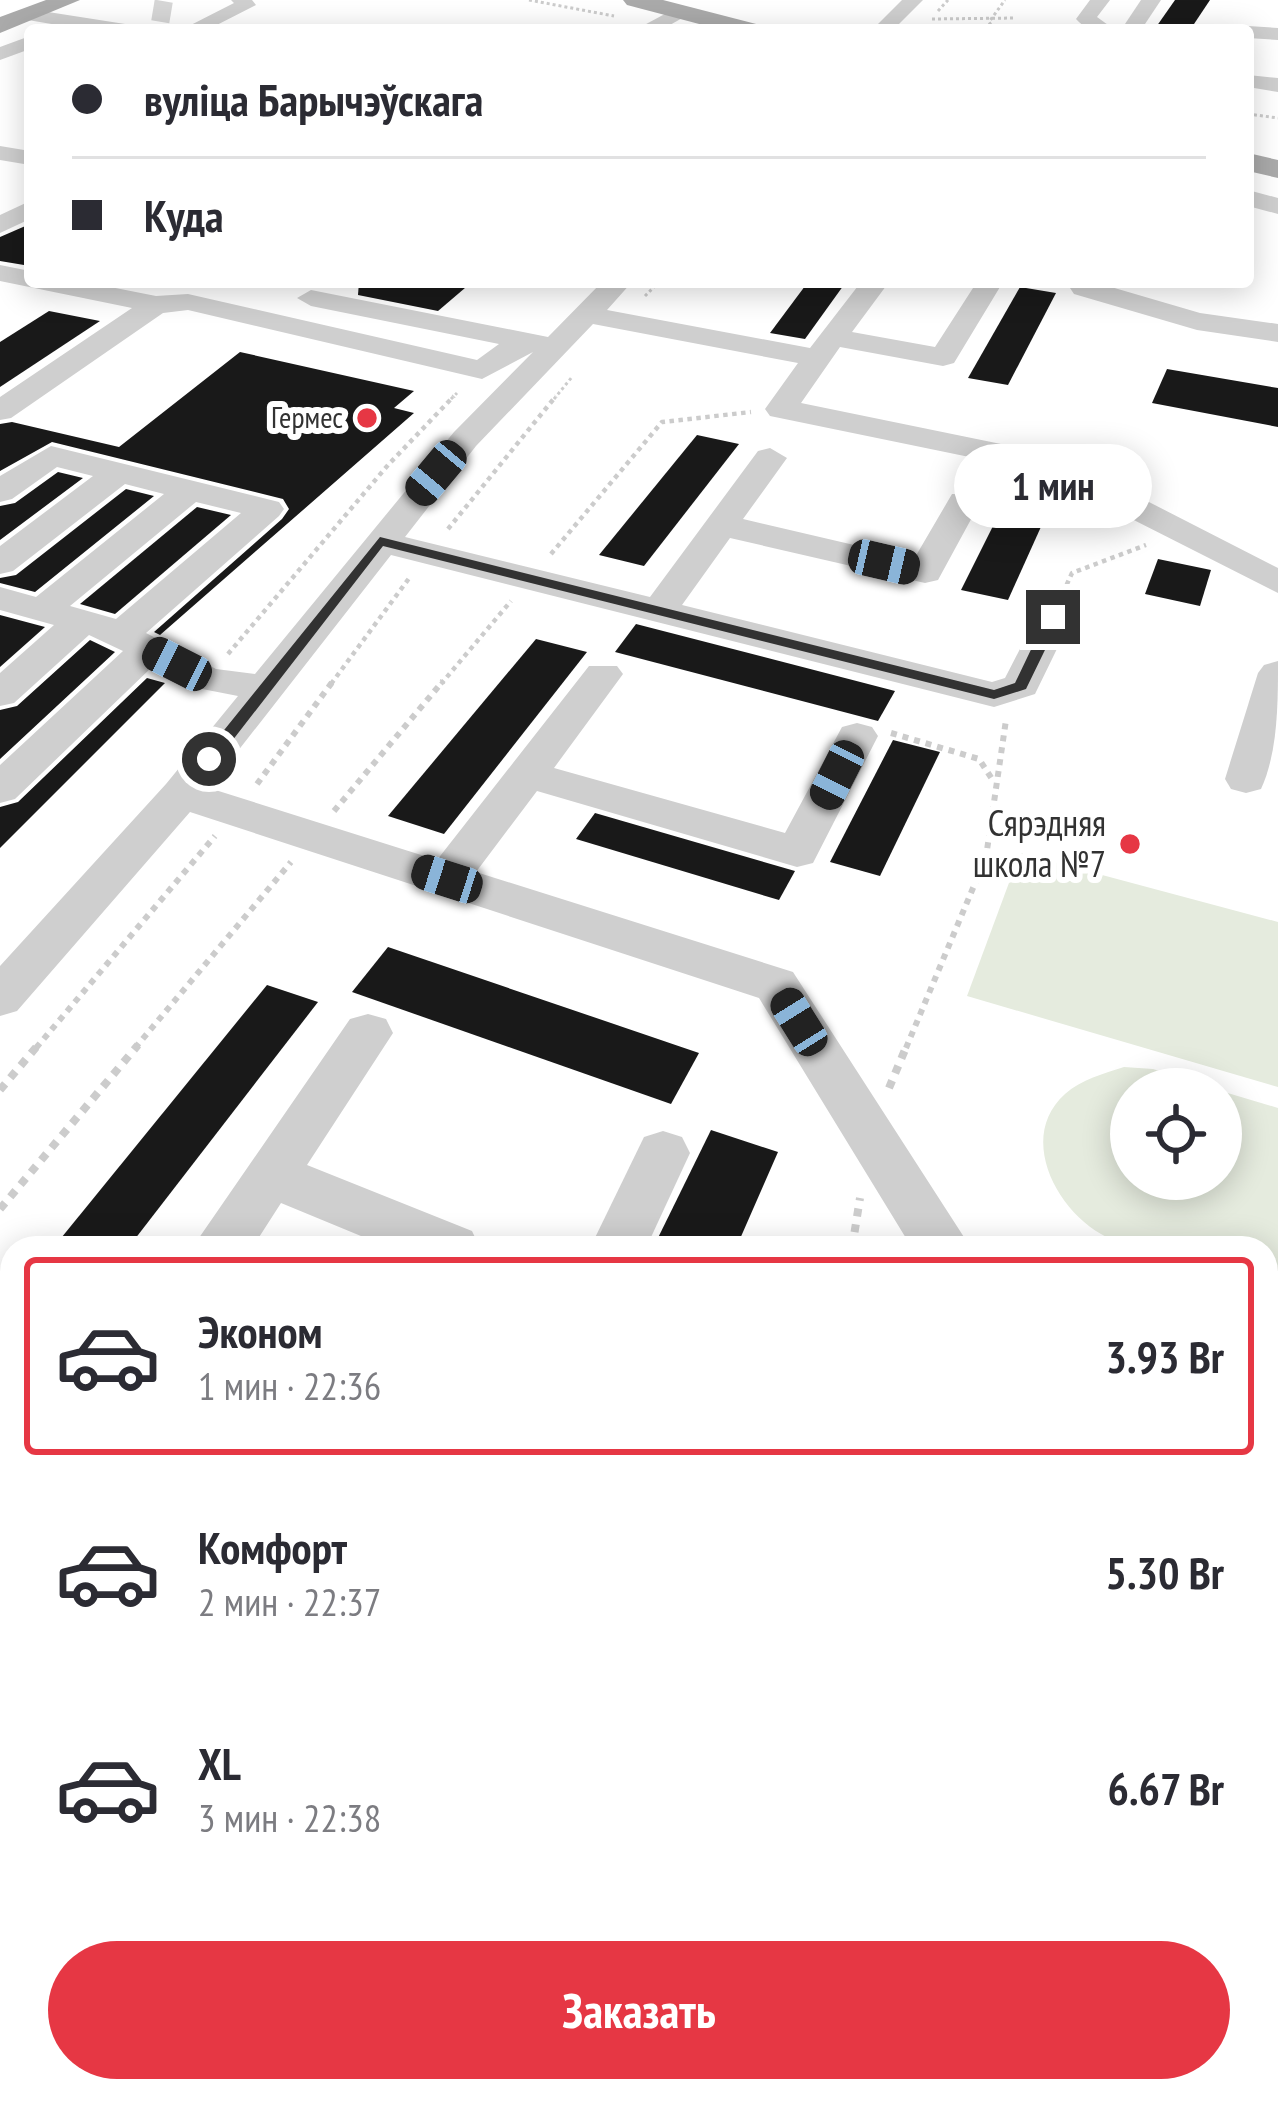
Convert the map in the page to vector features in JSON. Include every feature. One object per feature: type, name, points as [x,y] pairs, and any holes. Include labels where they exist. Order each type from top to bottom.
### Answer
[{"type":"main road","points":[[0,26],[68,0]]},
{"type":"main road","points":[[635,0],[728,24]]},
{"type":"street","points":[[205,24],[246,5],[241,0]]},
{"type":"street","points":[[888,24],[914,0]]},
{"type":"street","points":[[1095,24],[1086,19],[1100,0]]},
{"type":"street","points":[[658,24],[683,12]]},
{"type":"street","points":[[171,13],[214,20]]},
{"type":"street","points":[[29,15],[87,24]]},
{"type":"street","points":[[75,288],[156,304],[188,302],[482,370],[602,318],[825,348],[943,357],[987,288]]},
{"type":"street","points":[[602,318],[615,288]]},
{"type":"street","points":[[870,288],[781,409],[1047,463],[1278,583]]},
{"type":"street","points":[[1084,288],[1197,321],[1278,333]]},
{"type":"street","points":[[275,290],[333,291],[392,314],[537,344]]},
{"type":"street","points":[[392,314],[420,293]]},
{"type":"street","points":[[0,411],[156,304]]},
{"type":"street","points":[[184,327],[398,374],[510,391]]},
{"type":"street","points":[[0,998],[181,794],[380,541],[510,391],[537,344]]},
{"type":"street","points":[[0,492],[50,456],[267,509],[134,642],[0,789]]},
{"type":"street","points":[[661,608],[770,458]]},
{"type":"street","points":[[0,563],[119,473]]},
{"type":"street","points":[[43,610],[190,490]]},
{"type":"street","points":[[721,525],[925,572],[964,501]]},
{"type":"street","points":[[380,541],[994,695],[1021,686],[1053,617]]},
{"type":"street","points":[[0,598],[82,621],[206,680],[266,688]]},
{"type":"street","points":[[0,694],[82,621]]},
{"type":"street","points":[[1246,779],[1278,673]]},
{"type":"street","points":[[447,879],[603,674]]},
{"type":"street","points":[[527,774],[797,852],[857,736]]},
{"type":"street","points":[[181,794],[776,985],[935,1236]]},
{"type":"street","points":[[228,1236],[368,1033]]},
{"type":"street","points":[[624,1236],[663,1153]]},
{"type":"street","points":[[271,1175],[422,1236]]},
{"type":"path","points":[[990,19],[1005,0]]},
{"type":"path","points":[[927,24],[932,19],[1016,18]]},
{"type":"path","points":[[990,19],[992,24]]},
{"type":"path","points":[[0,1090],[235,812],[602,318],[650,288]]},
{"type":"path","points":[[206,680],[388,464],[466,385]]},
{"type":"path","points":[[0,1209],[662,422],[781,409]]},
{"type":"path","points":[[1053,617],[1072,573],[1183,531]]},
{"type":"path","points":[[870,1133],[986,857],[1011,691]]},
{"type":"path","points":[[857,736],[891,733],[979,759],[996,785]]},
{"type":"shaded area","points":[[1020,853],[1278,922],[1278,1087],[1242,1076],[1242,1068],[1213,1068],[967,996]]},
{"type":"shaded area","points":[[1110,1072],[1110,1200],[1242,1200],[1242,1097],[1278,1108],[1278,1236],[1101,1234],[1069,1207],[1048,1170],[1044,1130],[1065,1094]]},
{"type":"building","points":[[1175,0],[1210,0],[1194,24],[1158,24]]},
{"type":"building","points":[[24,227],[24,265],[0,261],[0,237]]},
{"type":"building","points":[[359,288],[465,288],[438,311],[358,295]]},
{"type":"building","points":[[804,288],[842,288],[805,339],[770,333]]},
{"type":"building","points":[[1019,288],[1056,293],[1008,385],[968,378]]},
{"type":"building","points":[[49,311],[100,321],[0,387],[0,342]]},
{"type":"building","points":[[240,352],[414,391],[394,408],[414,413],[160,635],[154,632],[282,519],[289,509],[283,499],[52,442],[0,471],[0,424],[12,422],[119,447]]},
{"type":"building","points":[[1167,369],[1278,388],[1278,427],[1152,403]]},
{"type":"building","points":[[697,435],[739,444],[644,566],[599,555]]},
{"type":"building","points":[[58,472],[83,478],[0,540],[0,506],[15,503]]},
{"type":"building","points":[[126,489],[154,496],[35,592],[0,583],[0,578],[16,575]]},
{"type":"building","points":[[1006,500],[1049,509],[1008,600],[961,590]]},
{"type":"building","points":[[197,507],[231,515],[115,614],[80,604]]},
{"type":"building","points":[[1158,559],[1211,570],[1200,606],[1145,594]]},
{"type":"building","points":[[0,615],[45,627],[0,667]]},
{"type":"building","points":[[636,624],[895,691],[878,721],[615,652]]},
{"type":"building","points":[[536,639],[587,652],[444,834],[388,816]]},
{"type":"building","points":[[90,640],[115,652],[0,759],[0,710],[17,706]]},
{"type":"building","points":[[147,678],[165,683],[0,848],[0,807],[18,802]]},
{"type":"building","points":[[893,740],[940,752],[880,876],[830,862]]},
{"type":"building","points":[[595,813],[795,871],[779,900],[576,839]]},
{"type":"building","points":[[388,947],[699,1053],[671,1104],[352,992]]},
{"type":"building","points":[[267,985],[318,1002],[137,1236],[63,1236]]},
{"type":"building","points":[[711,1130],[778,1152],[741,1236],[659,1236]]},
{"type":"tunnel","points":[[153,10],[171,13]]},
{"type":"place","name":"Гермес","points":[[367,418]]},
{"type":"place","name":"Сярэдняя школа №7","points":[[1130,844]]},
{"type":"route","points":[[209,759],[380,541],[994,695],[1021,686],[1053,617]]}]
